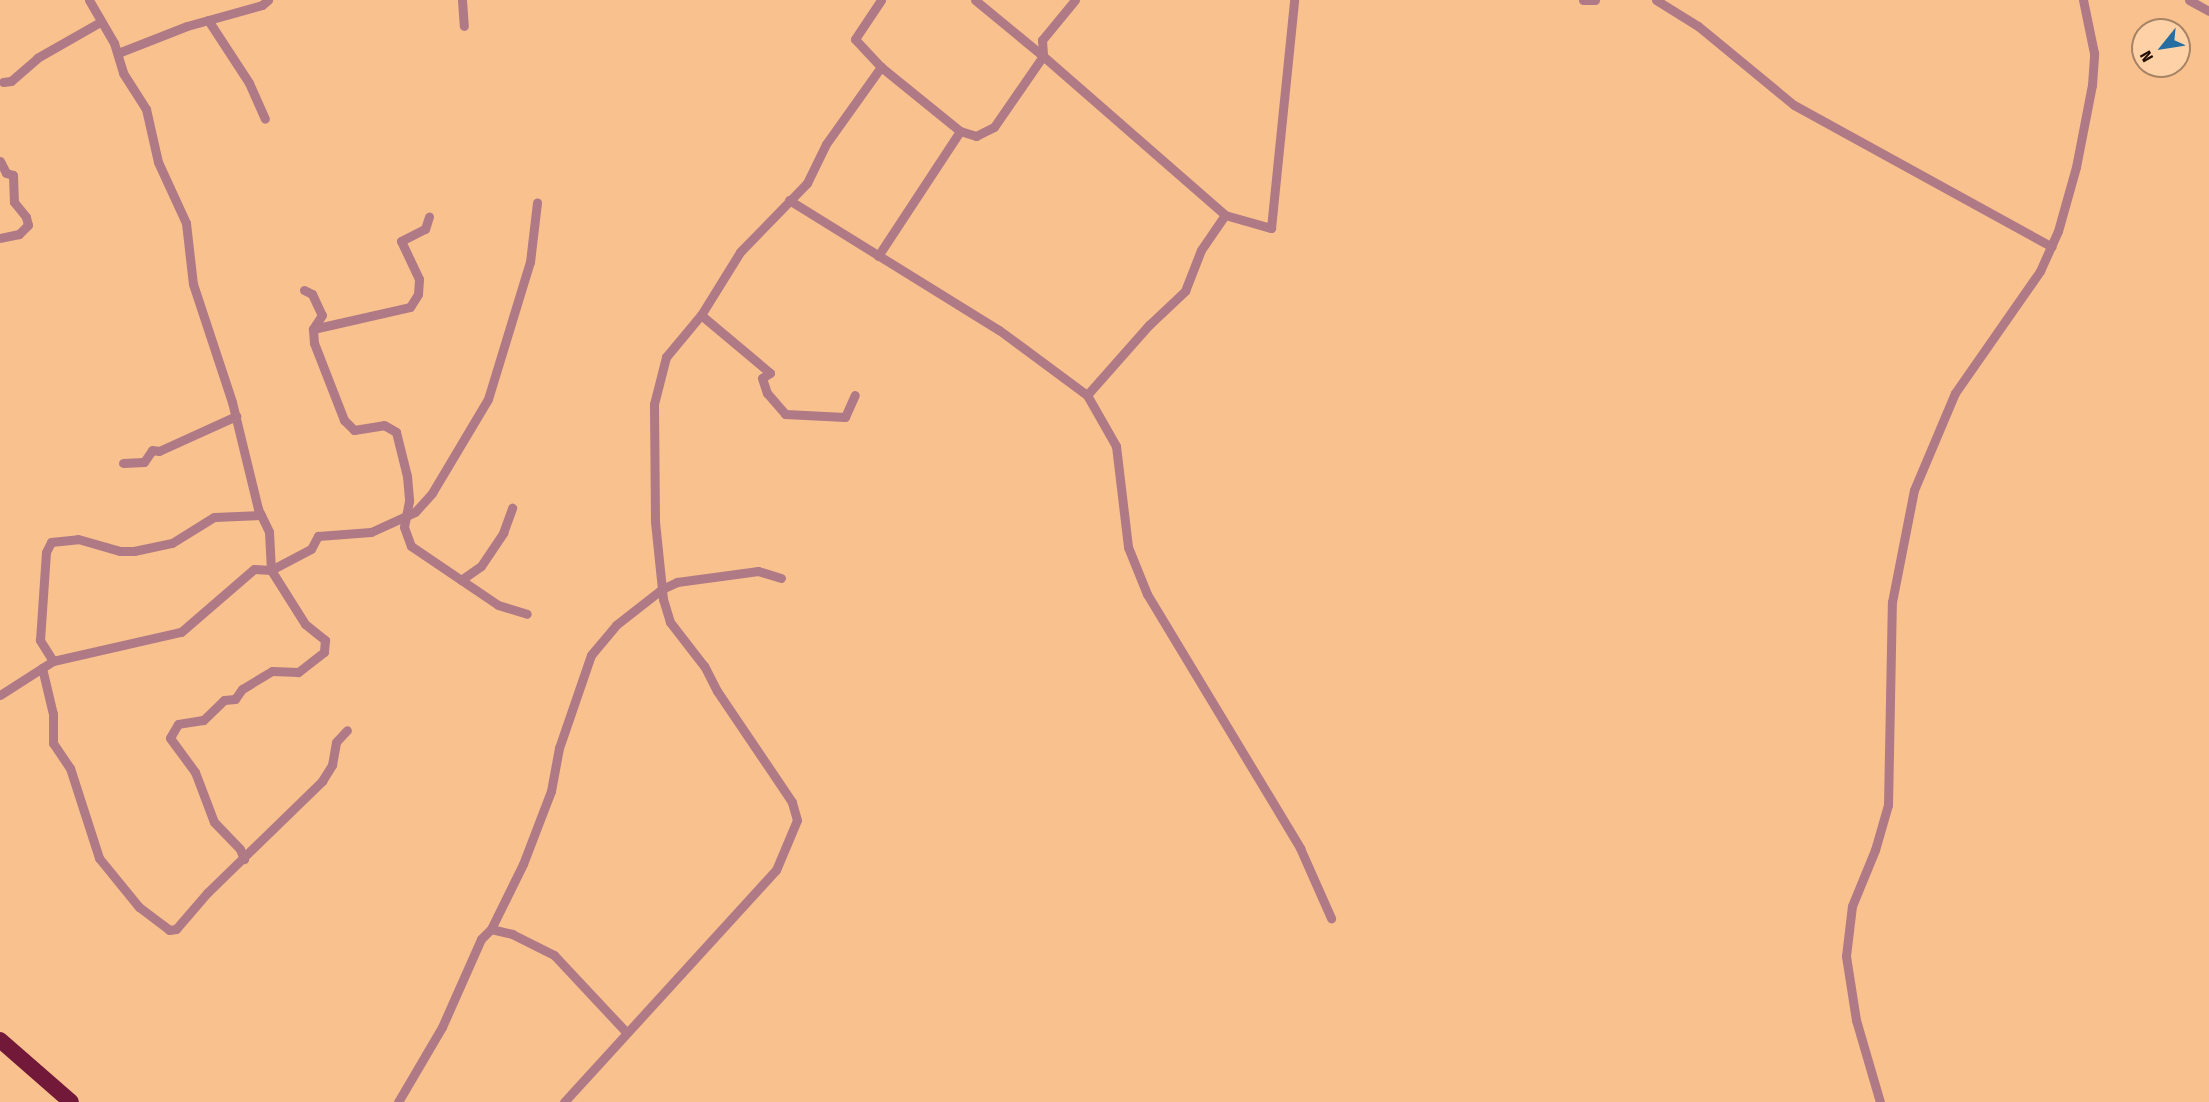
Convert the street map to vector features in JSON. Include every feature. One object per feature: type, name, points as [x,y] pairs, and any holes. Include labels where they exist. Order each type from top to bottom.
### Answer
[{"type":"highway","points":[[0,1040],[71,1102]]},
{"type":"street","points":[[89,0],[118,53],[123,73],[146,109],[158,162],[186,223],[193,284],[236,416],[261,515],[269,532],[271,570],[305,624],[325,640],[324,652],[298,672],[272,671],[242,689],[235,699],[225,700],[203,720],[178,724],[170,738],[195,772],[214,822],[240,849],[244,859]]},
{"type":"street","points":[[118,53],[208,20],[262,5],[268,0]]},
{"type":"street","points":[[462,0],[464,26]]},
{"type":"street","points":[[881,0],[855,39],[881,67],[960,131],[976,136],[994,127],[1043,56],[1042,40],[1075,0]]},
{"type":"street","points":[[975,0],[1043,56],[1225,215],[1271,228],[1294,0]]},
{"type":"street","points":[[1583,0],[1595,0]]},
{"type":"street","points":[[1656,0],[1698,26],[1794,105],[2052,247]]},
{"type":"street","points":[[1880,1102],[1856,1020],[1846,956],[1852,906],[1875,850],[1888,805],[1892,602],[1914,490],[1955,393],[2052,247],[2076,167],[2092,85],[2094,53],[2083,0]]},
{"type":"street","points":[[2189,0],[2209,10]]},
{"type":"street","points":[[208,20],[249,83],[265,120]]},
{"type":"street","points":[[3,82],[10,81],[37,58],[100,22]]},
{"type":"street","points":[[564,1102],[625,1031],[776,870],[797,820],[792,802],[717,691],[704,666],[669,622],[662,589],[654,478],[656,389],[666,357],[701,315],[740,252],[807,183],[826,144],[881,67]]},
{"type":"street","points":[[878,256],[960,131]]},
{"type":"street","points":[[0,238],[19,234],[28,225],[14,201],[13,175],[2,166]]},
{"type":"street","points":[[789,200],[999,330],[1087,395],[1116,446],[1128,547],[1146,594],[1300,848],[1331,918]]},
{"type":"street","points":[[0,695],[54,660],[181,632],[254,569],[271,570],[311,549],[318,536],[371,532],[408,516],[432,493],[488,399],[530,262],[537,202]]},
{"type":"street","points":[[1087,395],[1149,325],[1185,291],[1201,250],[1225,215]]},
{"type":"street","points":[[313,329],[402,310],[416,301],[419,279],[401,241],[425,229],[429,217]]},
{"type":"street","points":[[304,290],[312,294],[322,315],[313,329],[324,370],[349,427],[384,425],[396,432],[407,476],[408,516],[404,527],[411,546],[498,605],[527,614]]},
{"type":"street","points":[[701,315],[770,373],[762,378],[767,393],[785,414],[845,417],[855,395]]},
{"type":"street","points":[[123,463],[144,462],[152,450],[159,451],[236,416]]},
{"type":"street","points":[[461,580],[481,566],[503,533],[512,508]]},
{"type":"street","points":[[54,660],[40,640],[46,552],[51,542],[70,539],[134,551],[172,543],[214,517],[261,515]]},
{"type":"street","points":[[398,1102],[442,1027],[481,939],[491,929],[523,864],[551,791],[559,748],[591,655],[616,625],[662,589],[692,579],[758,571],[781,578]]},
{"type":"street","points":[[42,668],[52,714],[53,743],[70,768],[99,858],[140,908],[169,930],[176,929],[207,893],[244,859],[296,802],[322,781],[332,765],[336,742],[348,730]]},
{"type":"street","points":[[491,929],[512,934],[554,955],[625,1031]]}]
